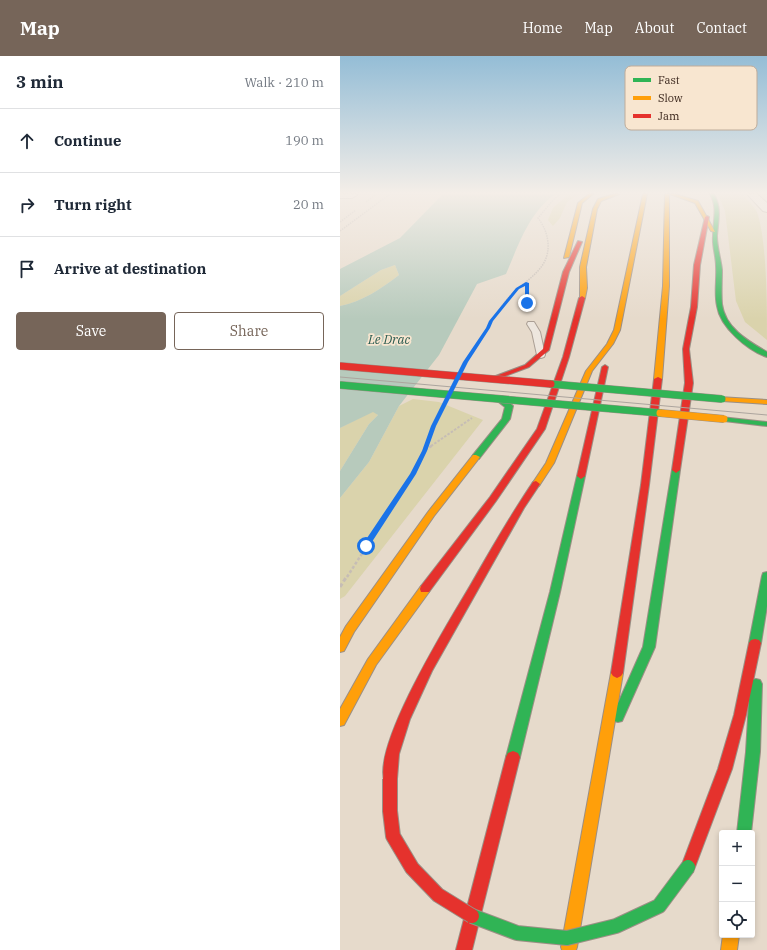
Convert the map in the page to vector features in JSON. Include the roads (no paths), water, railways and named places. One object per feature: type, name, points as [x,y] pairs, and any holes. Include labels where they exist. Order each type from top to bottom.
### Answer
[{"type":"main road","points":[[566,272],[566,260],[572,236]]},
{"type":"main road","points":[[495,378],[518,370],[541,355],[548,343],[566,272],[583,236]]},
{"type":"main road","points":[[340,721],[372,662],[395,628],[493,499],[542,429],[579,312],[584,288],[583,267],[589,236]]},
{"type":"main road","points":[[636,236],[617,330],[610,344],[589,371],[550,463],[520,508],[427,669],[404,719],[392,754],[390,811],[393,836],[412,868],[438,895],[472,916],[517,933],[567,938],[616,926],[659,906],[688,867],[716,795],[735,733],[760,621],[767,576]]},
{"type":"main road","points":[[569,950],[606,742],[645,485],[664,335],[668,259],[668,236]]},
{"type":"main road","points":[[606,742],[649,647],[689,383],[686,350],[694,307],[697,265],[703,236]]},
{"type":"main road","points":[[715,236],[716,254],[720,265],[718,280],[720,308],[726,323],[744,341],[767,355]]},
{"type":"main road","points":[[464,950],[555,592],[610,344]]},
{"type":"main road","points":[[340,366],[767,402]]},
{"type":"main road","points":[[340,385],[499,398],[767,424]]},
{"type":"main road","points":[[340,648],[350,629],[431,514],[506,419],[509,406],[499,398]]},
{"type":"main road","points":[[744,830],[753,752],[760,621]]},
{"type":"main road","points":[[729,950],[731,938]]},
{"type":"lane","points":[[532,324],[536,332],[541,355]]},
{"type":"water","name":"Le Drac","points":[[402,236],[523,236],[506,274],[477,284],[439,355],[399,406],[369,462],[340,498],[340,471],[369,424],[378,415],[373,412],[340,428],[340,306],[364,298],[399,275],[395,265],[381,270],[340,296],[340,269]]},
{"type":"tram line","points":[[340,377],[767,415]]}]
